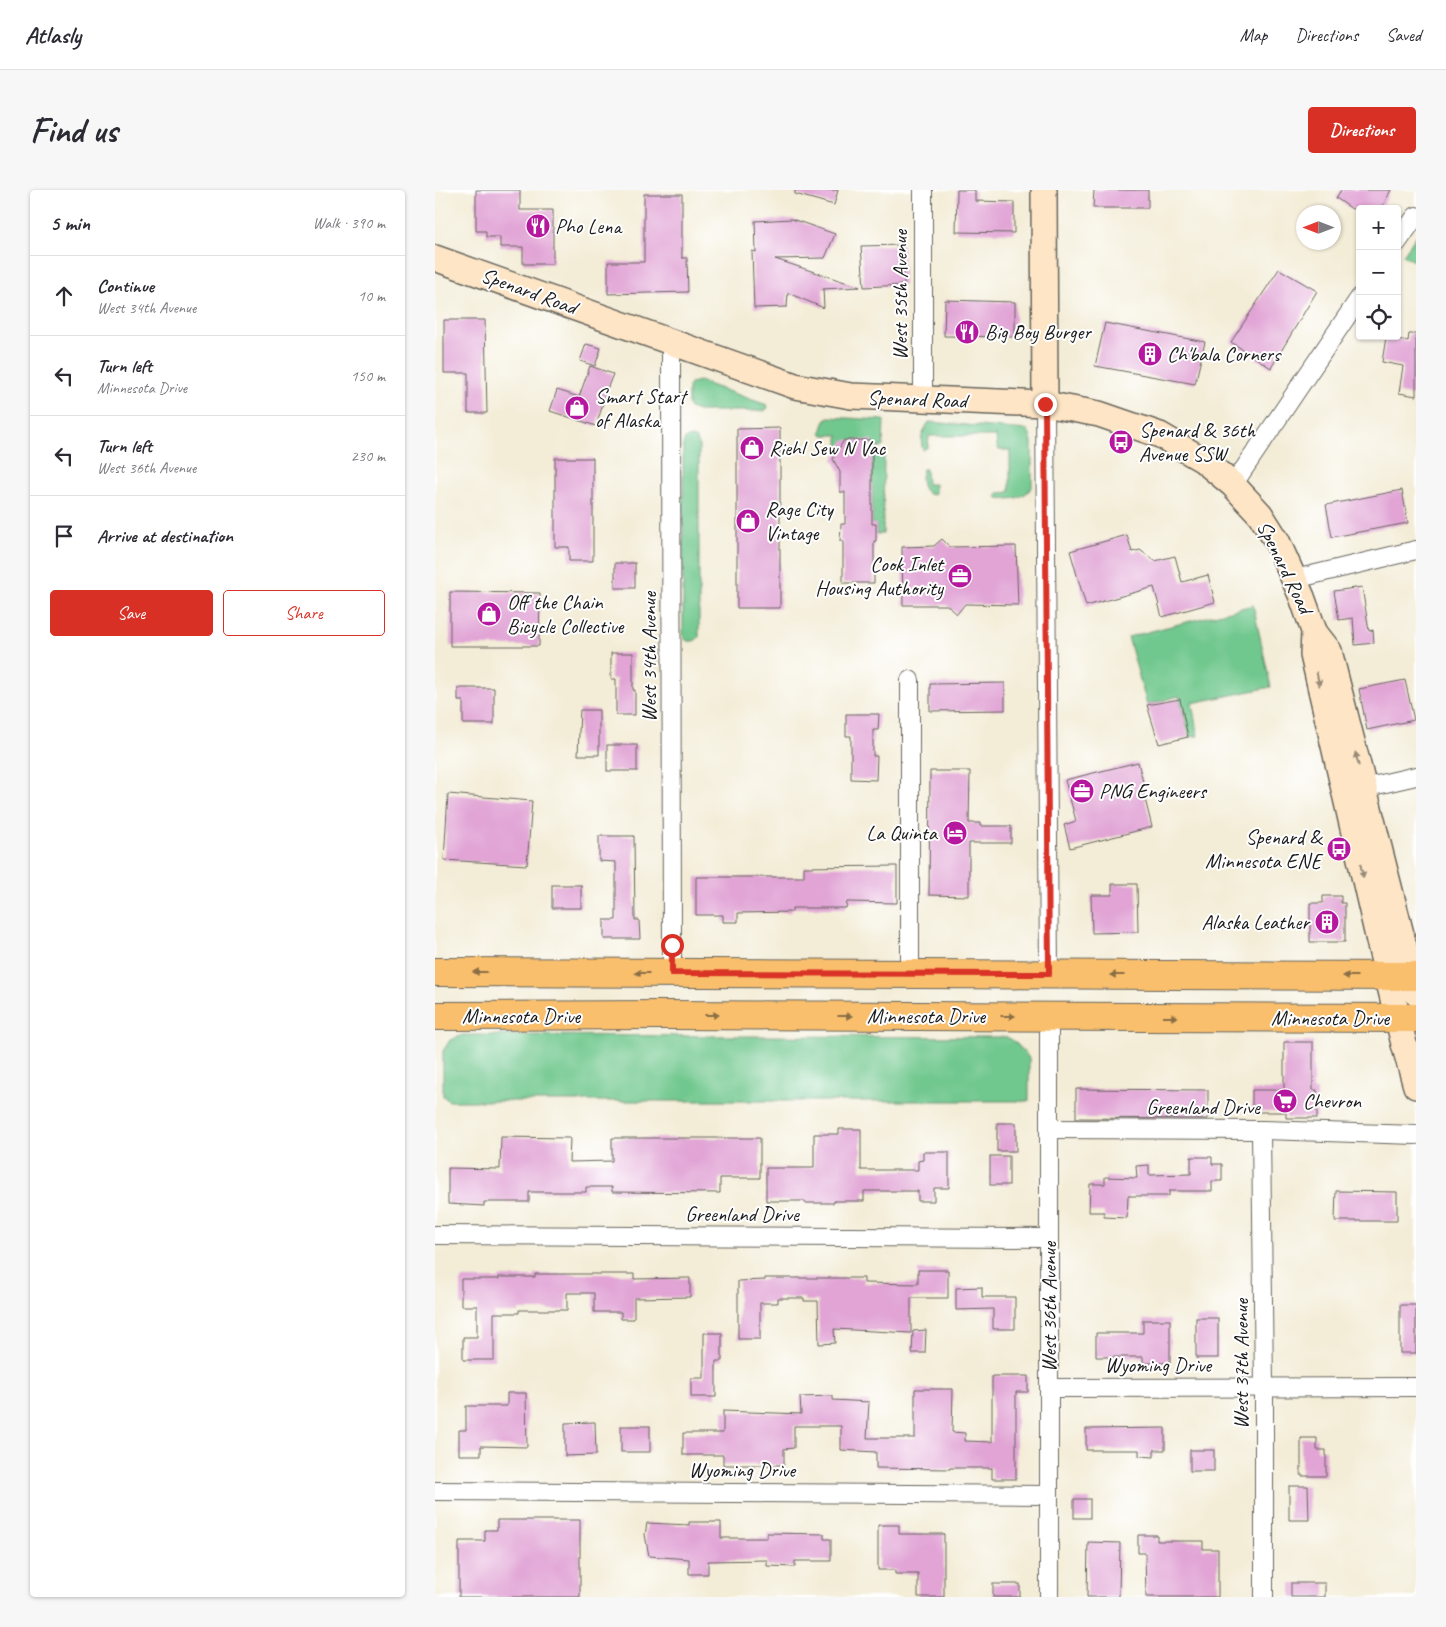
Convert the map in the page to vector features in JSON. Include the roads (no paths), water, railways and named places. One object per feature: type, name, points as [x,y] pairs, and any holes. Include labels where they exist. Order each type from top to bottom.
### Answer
[{"type":"main road","points":[[1044,190],[1045,404]]},
{"type":"main road","name":"Spenard Road","points":[[435,258],[795,386],[851,396],[1045,404],[1099,414],[1160,435],[1203,460],[1233,485],[1260,514],[1277,541],[1295,579],[1314,631],[1329,651],[1364,788],[1408,980],[1407,1018],[1403,1044],[1416,1086]]},
{"type":"main road","name":"Spenard Road","points":[[1314,631],[1313,655],[1319,683],[1408,980]]},
{"type":"main road","name":"Minnesota Drive","points":[[435,972],[1049,974],[1408,980]]},
{"type":"main road","points":[[797,1016],[823,1001],[831,994],[830,982],[814,973]]},
{"type":"main road","name":"Minnesota Drive","points":[[435,1016],[1407,1018]]},
{"type":"street","name":"West 35th Avenue","points":[[923,190],[923,400]]},
{"type":"street","points":[[1401,237],[1416,216]]},
{"type":"street","points":[[1233,485],[1356,303]]},
{"type":"street","name":"West 34th Avenue","points":[[671,342],[672,973]]},
{"type":"street","points":[[1045,404],[1049,974]]},
{"type":"street","points":[[1295,579],[1416,550]]},
{"type":"street","points":[[910,680],[910,974]]},
{"type":"street","points":[[1364,788],[1416,776]]},
{"type":"street","name":"West 36th Avenue","points":[[1049,1017],[1049,1597]]},
{"type":"street","name":"Greenland Drive","points":[[1049,1129],[1261,1130],[1416,1135]]},
{"type":"street","name":"West 37th Avenue","points":[[1261,1130],[1264,1597]]},
{"type":"street","name":"Greenland Drive","points":[[435,1235],[1049,1238]]},
{"type":"street","name":"Wyoming Drive","points":[[1049,1388],[1416,1387]]},
{"type":"street","name":"Wyoming Drive","points":[[435,1490],[1049,1495]]},
{"type":"place","name":"Pho Lena","points":[[538,226]]},
{"type":"place","name":"Big Boy Burger","points":[[967,332]]},
{"type":"place","name":"Ch'bala Corners","points":[[1150,354]]},
{"type":"place","name":"Smart Start of Alaska","points":[[577,408]]},
{"type":"place","name":"Spenard & 36th Avenue SSW","points":[[1121,442]]},
{"type":"place","name":"Riehl Sew N Vac","points":[[752,448]]},
{"type":"place","name":"Rage City Vintage","points":[[748,521]]},
{"type":"place","name":"Cook Inlet Housing Authority","points":[[960,576]]},
{"type":"place","name":"Off the Chain Bicycle Collective","points":[[489,614]]},
{"type":"place","name":"PNG Engineers","points":[[1082,791]]},
{"type":"place","name":"La Quinta","points":[[955,833]]},
{"type":"place","name":"Spenard & Minnesota ENE","points":[[1339,849]]},
{"type":"place","name":"Alaska Leather","points":[[1327,922]]},
{"type":"place","name":"Chevron","points":[[1285,1101]]}]
